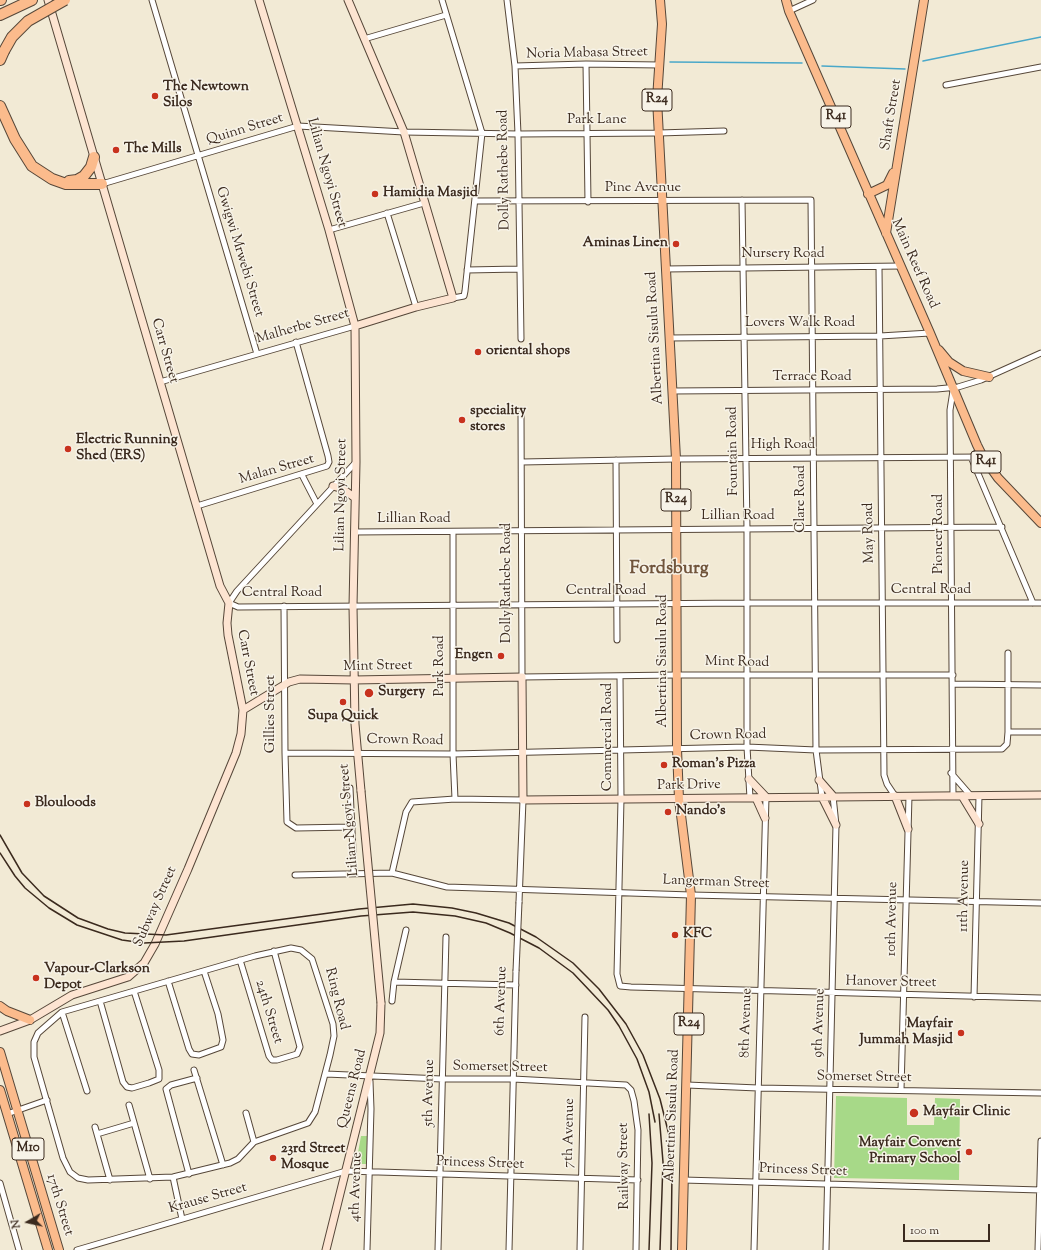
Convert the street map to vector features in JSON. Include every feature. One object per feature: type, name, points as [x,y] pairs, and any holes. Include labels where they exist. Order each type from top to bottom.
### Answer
[{"type":"highway","points":[[0,15],[32,0]]},
{"type":"highway","points":[[2,56],[12,37],[28,21],[65,0]]},
{"type":"highway","points":[[0,106],[15,139],[28,160],[46,175],[72,185],[102,184]]},
{"type":"highway","points":[[61,182],[77,180],[84,176],[91,167],[94,157]]},
{"type":"main road","name":"Albertina Sisulu Road","points":[[660,0],[662,24],[657,99],[676,459],[677,749],[679,799],[691,895],[690,989],[682,1250]]},
{"type":"main road","name":"Main Reef Road","points":[[786,0],[789,11],[936,346],[952,389],[983,457],[998,478],[1041,523]]},
{"type":"main road","name":"Shaft Street","points":[[886,233],[924,0]]},
{"type":"main road","points":[[868,194],[890,182],[899,155]]},
{"type":"main road","points":[[936,346],[949,362],[963,371],[988,377]]},
{"type":"main road","points":[[0,1006],[7,1011],[30,1020]]},
{"type":"main road","name":"17th Street","points":[[0,1052],[59,1250]]},
{"type":"main road","name":"17th Street","points":[[0,1090],[48,1250]]},
{"type":"street","points":[[48,1],[56,0]]},
{"type":"street","name":"Gwigwi Mrwebi Street","points":[[152,0],[257,354]]},
{"type":"street","name":"Lilian Ngoyi Street","points":[[259,0],[329,230],[355,326],[356,462],[353,606],[354,680],[360,791],[381,1003]]},
{"type":"street","points":[[348,0],[404,132],[453,298],[464,296],[482,133],[442,0]]},
{"type":"street","name":"Dolly Rathebe Road","points":[[507,0],[515,66],[518,134],[521,339]]},
{"type":"street","points":[[789,11],[813,0]]},
{"type":"street","name":"Carr Street","points":[[48,1],[160,382],[199,505],[220,586],[230,603],[226,623],[243,710]]},
{"type":"street","points":[[364,39],[446,15]]},
{"type":"street","points":[[586,64],[588,202]]},
{"type":"street","name":"Noria Mabasa Street","points":[[515,66],[586,64],[660,65]]},
{"type":"street","points":[[946,85],[1041,67]]},
{"type":"street","name":"Quinn Street","points":[[102,184],[298,126],[404,132],[518,134]]},
{"type":"street","name":"Park Lane","points":[[518,134],[724,131]]},
{"type":"street","name":"Fountain Road","points":[[742,200],[746,390],[747,746],[749,780],[753,798]]},
{"type":"street","name":"Pine Avenue","points":[[475,201],[588,202],[811,200]]},
{"type":"street","name":"Clare Road","points":[[811,200],[816,750],[822,797]]},
{"type":"street","points":[[329,230],[424,203]]},
{"type":"street","points":[[387,213],[416,307]]},
{"type":"street","name":"Nursery Road","points":[[665,269],[901,266]]},
{"type":"street","name":"May Road","points":[[879,267],[884,750],[885,779],[895,796]]},
{"type":"street","points":[[468,270],[519,269]]},
{"type":"street","name":"Malherbe Street","points":[[160,382],[416,307],[453,298]]},
{"type":"street","name":"Lovers Walk Road","points":[[669,338],[744,336],[880,336],[930,333]]},
{"type":"street","name":"Malan Street","points":[[199,505],[325,468],[329,462],[296,342]]},
{"type":"street","name":"Terrace Road","points":[[672,391],[952,389],[988,377],[1041,353]]},
{"type":"street","name":"Pioneer Road","points":[[952,389],[950,410],[953,675],[953,749],[951,773],[953,796]]},
{"type":"street","name":"Dolly Rathebe Road","points":[[521,414],[522,753]]},
{"type":"street","points":[[971,457],[1002,527],[1032,603]]},
{"type":"street","name":"High Road","points":[[522,462],[746,458],[983,457]]},
{"type":"street","points":[[616,460],[617,640]]},
{"type":"street","points":[[230,603],[237,591],[356,462]]},
{"type":"street","points":[[302,475],[317,504]]},
{"type":"street","points":[[333,486],[343,489],[355,498]]},
{"type":"street","name":"Lillian Road","points":[[354,532],[1002,527]]},
{"type":"street","name":"Park Road","points":[[453,532],[453,754],[455,799]]},
{"type":"street","name":"Central Road","points":[[230,603],[238,607],[522,604],[617,605],[677,603],[1041,603]]},
{"type":"street","name":"Gillies Street","points":[[284,606],[284,753],[287,822],[296,828],[352,827]]},
{"type":"street","name":"Crown Road","points":[[284,753],[522,753],[747,746],[816,750],[1002,749],[1007,744],[1008,732],[1008,653]]},
{"type":"street","name":"Mint Road","points":[[522,678],[676,675],[953,675]]},
{"type":"street","name":"Commercial Road","points":[[620,676],[621,799]]},
{"type":"street","name":"Mint Street","points":[[243,710],[284,685],[300,679],[354,680],[522,678]]},
{"type":"street","points":[[953,684],[1041,685]]},
{"type":"street","name":"Subway Street","points":[[0,1031],[30,1020],[72,995],[128,977],[146,960],[211,815],[236,753],[241,734],[243,710]]},
{"type":"street","points":[[1008,732],[1041,732]]},
{"type":"street","name":"6th Avenue","points":[[509,1250],[516,971],[523,800],[522,753]]},
{"type":"street","points":[[951,773],[971,796]]},
{"type":"street","points":[[749,780],[766,797]]},
{"type":"street","points":[[819,780],[834,796]]},
{"type":"street","points":[[350,788],[354,874]]},
{"type":"street","name":"Park Drive","points":[[392,873],[410,804],[419,801],[455,799],[679,799],[834,796],[1041,795]]},
{"type":"street","name":"9th Avenue","points":[[826,1250],[836,825],[834,796]]},
{"type":"street","points":[[895,796],[908,829]]},
{"type":"street","name":"10th Avenue","points":[[901,1090],[909,796]]},
{"type":"street","points":[[962,796],[979,824]]},
{"type":"street","name":"11th Avenue","points":[[974,997],[979,796]]},
{"type":"street","name":"8th Avenue","points":[[754,1250],[762,896],[766,797]]},
{"type":"street","points":[[822,797],[836,825]]},
{"type":"street","points":[[753,798],[765,818]]},
{"type":"street","points":[[619,892],[621,799]]},
{"type":"street","name":"Langerman Street","points":[[294,875],[392,873],[447,887],[519,888],[834,899],[976,900],[1041,903]]},
{"type":"street","name":"Hanover Street","points":[[619,892],[616,974],[620,986],[1041,998]]},
{"type":"street","points":[[392,1002],[394,982],[406,930]]},
{"type":"street","name":"5th Avenue","points":[[438,1250],[446,937]]},
{"type":"street","name":"Ring Road","points":[[291,948],[301,950],[312,959],[316,966],[333,1030],[332,1046],[326,1074],[315,1112],[308,1123],[254,1142],[238,1159],[223,1165],[189,1174],[173,1177],[84,1180],[70,1172],[63,1158],[34,1057],[34,1042],[38,1033],[62,1012],[274,950],[291,948]]},
{"type":"street","name":"24th Street","points":[[240,960],[270,1058],[274,1061],[297,1054],[300,1047],[274,950]]},
{"type":"street","points":[[168,982],[191,1053],[196,1055],[221,1048],[223,1033],[204,971]]},
{"type":"street","points":[[394,982],[516,985]]},
{"type":"street","points":[[100,1001],[125,1085],[132,1088],[157,1080],[160,1074],[134,991]]},
{"type":"street","name":"Queens Road","points":[[326,1250],[380,1033],[381,1003]]},
{"type":"street","points":[[62,1012],[87,1091]]},
{"type":"street","name":"7th Avenue","points":[[580,1250],[585,1016]]},
{"type":"street","points":[[194,1070],[223,1165]]},
{"type":"street","name":"Somerset Street","points":[[326,1074],[442,1079],[513,1079],[584,1083],[618,1083],[626,1085]]},
{"type":"street","name":"4th Avenue","points":[[367,1250],[370,1171],[370,1076]]},
{"type":"street","points":[[189,1174],[166,1089],[168,1086],[196,1078]]},
{"type":"street","name":"Railway Street","points":[[626,1085],[631,1090],[637,1119],[638,1180],[636,1250]]},
{"type":"street","name":"Somerset Street","points":[[687,1085],[758,1088],[1041,1093]]},
{"type":"street","points":[[7,1114],[47,1100]]},
{"type":"street","points":[[129,1105],[150,1178]]},
{"type":"street","points":[[246,1112],[254,1142]]},
{"type":"street","points":[[97,1134],[134,1123]]},
{"type":"street","points":[[95,1127],[110,1180]]},
{"type":"street","points":[[1038,1250],[1041,1141]]},
{"type":"street","name":"Princess Street","points":[[346,1171],[638,1180]]},
{"type":"street","name":"Krause Street","points":[[77,1250],[346,1171]]},
{"type":"street","points":[[173,1177],[182,1219]]},
{"type":"street","name":"Princess Street","points":[[684,1180],[1040,1190]]},
{"type":"street","points":[[0,1183],[2,1200],[19,1250]]},
{"type":"green space","points":[[836,1096],[907,1098],[907,1125],[934,1125],[935,1098],[960,1099],[959,1180],[834,1178]]},
{"type":"green space","points":[[361,1136],[367,1136],[366,1164],[356,1164]]},
{"type":"waterway","points":[[923,61],[1041,37]]},
{"type":"waterway","points":[[670,62],[802,63]]},
{"type":"waterway","points":[[822,66],[905,69]]},
{"type":"railway","points":[[0,835],[22,873],[44,896],[78,918],[108,929],[125,933],[166,935],[359,909],[413,904],[452,908],[476,913],[509,923],[536,937],[573,963],[599,989],[626,1024],[643,1055],[660,1099],[669,1135],[672,1173],[671,1250]]},
{"type":"railway","points":[[0,853],[25,888],[49,908],[77,925],[122,940],[144,943],[184,941],[361,916],[413,912],[455,916],[486,923],[539,948],[573,973],[608,1010],[619,1026],[637,1059],[649,1092],[655,1122]]},
{"type":"railway","points":[[649,1114],[652,1163],[649,1250]]},
{"type":"railway","points":[[659,1114],[663,1162],[660,1250]]},
{"type":"place","name":"The Newtown Silos","points":[[155,96]]},
{"type":"place","name":"The Mills","points":[[116,150]]},
{"type":"place","name":"Hamidia Masjid","points":[[375,194]]},
{"type":"place","name":"Aminas Linen","points":[[676,244]]},
{"type":"place","name":"oriental shops","points":[[478,352]]},
{"type":"place","name":"speciality stores","points":[[462,420]]},
{"type":"place","name":"Electric Running Shed (ERS)","points":[[68,449]]},
{"type":"place","name":"Engen","points":[[501,656]]},
{"type":"place","name":"Surgery","points":[[369,693]]},
{"type":"place","name":"Supa Quick","points":[[343,702]]},
{"type":"place","name":"Roman's Pizza","points":[[664,765]]},
{"type":"place","name":"Blouloods","points":[[27,804]]},
{"type":"place","name":"Nando's","points":[[668,812]]},
{"type":"place","name":"KFC","points":[[675,935]]},
{"type":"place","name":"Vapour-Clarkson Depot","points":[[36,978]]},
{"type":"place","name":"Mayfair Jummah Masjid","points":[[961,1033]]},
{"type":"place","name":"Mayfair Clinic","points":[[914,1113]]},
{"type":"place","name":"Mayfair Convent Primary School","points":[[969,1152]]},
{"type":"place","name":"23rd Street Mosque","points":[[273,1158]]},
{"type":"district","name":"Fordsburg","points":[[669,570]]}]
